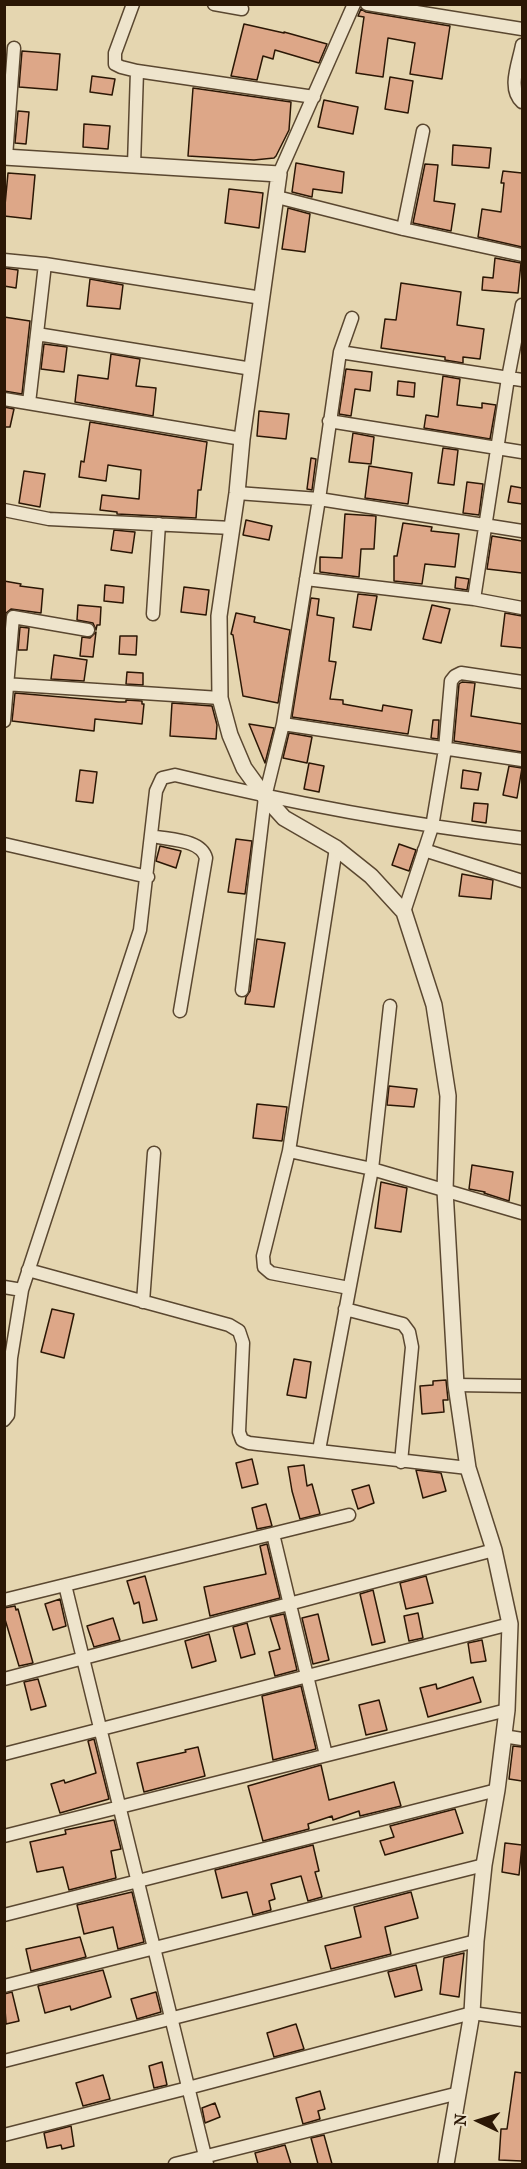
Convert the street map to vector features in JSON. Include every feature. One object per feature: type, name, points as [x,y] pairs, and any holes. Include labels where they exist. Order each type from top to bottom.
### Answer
[{"type":"street","points":[[132,4],[115,53],[115,64],[121,68],[314,96]]},
{"type":"street","points":[[213,4],[242,9]]},
{"type":"street","points":[[354,4],[279,174],[219,616],[220,698],[230,735],[244,768],[265,797],[284,818],[336,848],[371,876],[404,912],[434,1005],[448,1096],[445,1190],[456,1385],[468,1468],[494,1550],[510,1624],[507,1710],[497,1790],[484,1865],[476,1941],[472,2013],[446,2164]]},
{"type":"street","points":[[367,4],[522,29]]},
{"type":"street","points":[[522,45],[514,87],[517,97],[522,102]]},
{"type":"street","points":[[14,48],[5,157],[279,174]]},
{"type":"street","points":[[134,165],[136,71]]},
{"type":"street","points":[[403,229],[423,131]]},
{"type":"street","points":[[277,197],[403,229],[522,255]]},
{"type":"street","points":[[4,260],[45,264],[262,298]]},
{"type":"street","points":[[29,403],[45,264]]},
{"type":"street","points":[[474,599],[508,378],[522,305]]},
{"type":"street","points":[[242,990],[265,797],[283,724],[340,352],[351,318]]},
{"type":"street","points":[[37,334],[252,369]]},
{"type":"street","points":[[340,352],[522,380]]},
{"type":"street","points":[[4,399],[242,439]]},
{"type":"street","points":[[329,421],[522,452]]},
{"type":"street","points":[[237,493],[319,499],[522,531]]},
{"type":"street","points":[[4,510],[49,519],[231,528]]},
{"type":"street","points":[[153,614],[159,524]]},
{"type":"street","points":[[306,579],[474,599],[522,608]]},
{"type":"street","points":[[4,721],[9,616],[88,630]]},
{"type":"street","points":[[404,912],[432,827],[445,749],[451,681],[461,673],[522,682]]},
{"type":"street","points":[[6,684],[220,698]]},
{"type":"street","points":[[283,724],[522,760]]},
{"type":"street","points":[[4,1420],[8,1415],[8,1358],[22,1290],[140,930],[148,878],[156,791],[162,778],[175,775],[265,797],[432,827],[522,838]]},
{"type":"street","points":[[152,836],[198,846],[204,851],[206,858],[180,1011]]},
{"type":"street","points":[[4,843],[148,878]]},
{"type":"street","points":[[336,848],[289,1151],[263,1256],[264,1267],[271,1273],[349,1288]]},
{"type":"street","points":[[424,850],[522,881]]},
{"type":"street","points":[[319,1450],[372,1169],[390,1006]]},
{"type":"street","points":[[289,1151],[372,1169],[522,1213]]},
{"type":"street","points":[[143,1302],[154,1153]]},
{"type":"street","points":[[28,1270],[229,1325],[239,1331],[243,1343],[238,1432],[242,1440],[249,1443],[401,1462],[468,1468]]},
{"type":"street","points":[[4,1287],[22,1290]]},
{"type":"street","points":[[345,1309],[403,1324],[409,1332],[412,1347],[401,1462]]},
{"type":"street","points":[[456,1385],[522,1386]]},
{"type":"street","points":[[4,1600],[349,1515]]},
{"type":"street","points":[[273,1534],[326,1755]]},
{"type":"street","points":[[4,1679],[494,1550]]},
{"type":"street","points":[[65,1585],[206,2161]]},
{"type":"street","points":[[4,1754],[510,1624]]},
{"type":"street","points":[[4,1836],[507,1710]]},
{"type":"street","points":[[503,1736],[522,1739]]},
{"type":"street","points":[[4,1915],[497,1790]]},
{"type":"street","points":[[4,1986],[484,1865]]},
{"type":"street","points":[[4,2061],[476,1941]]},
{"type":"street","points":[[4,2135],[472,2013],[522,2020]]},
{"type":"street","points":[[175,2164],[206,2161],[459,2093]]},
{"type":"building","points":[[361,9],[366,12],[450,26],[442,79],[410,74],[415,43],[388,38],[383,77],[356,73],[364,17],[358,16]]},
{"type":"building","points":[[244,24],[327,44],[319,63],[275,50],[273,59],[263,56],[257,80],[231,76]]},
{"type":"building","points":[[22,51],[60,54],[57,90],[19,87]]},
{"type":"building","points":[[92,76],[115,79],[112,95],[90,92]]},
{"type":"building","points":[[390,77],[413,81],[408,113],[385,109]]},
{"type":"building","points":[[193,88],[291,102],[289,130],[276,156],[254,160],[188,156]]},
{"type":"building","points":[[324,100],[358,107],[353,134],[318,127]]},
{"type":"building","points":[[18,111],[29,112],[26,144],[15,143]]},
{"type":"building","points":[[84,124],[110,126],[108,149],[83,147]]},
{"type":"building","points":[[453,145],[491,148],[489,168],[452,165]]},
{"type":"building","points":[[296,163],[344,172],[342,193],[313,189],[312,197],[292,192]]},
{"type":"building","points":[[425,164],[438,165],[434,201],[455,204],[451,231],[413,223]]},
{"type":"building","points":[[503,171],[522,173],[522,247],[478,237],[482,209],[501,212]]},
{"type":"building","points":[[8,173],[35,175],[31,219],[4,216]]},
{"type":"building","points":[[229,189],[263,193],[259,228],[225,223]]},
{"type":"building","points":[[288,208],[310,214],[305,252],[282,249]]},
{"type":"building","points":[[495,258],[521,263],[518,293],[482,290],[483,277],[493,278]]},
{"type":"building","points":[[4,268],[18,270],[16,288],[4,286]]},
{"type":"building","points":[[90,279],[123,285],[120,309],[87,306]]},
{"type":"building","points":[[401,283],[461,292],[457,325],[484,329],[480,359],[463,357],[463,363],[445,360],[445,357],[381,348],[385,319],[396,320]]},
{"type":"building","points":[[4,317],[30,321],[22,394],[4,391]]},
{"type":"building","points":[[44,344],[67,347],[64,372],[41,369]]},
{"type":"building","points":[[111,354],[140,359],[136,386],[156,388],[153,416],[75,402],[78,375],[108,379]]},
{"type":"building","points":[[346,369],[372,372],[370,391],[355,389],[351,416],[339,414]]},
{"type":"building","points":[[443,376],[460,379],[457,405],[482,408],[482,403],[496,405],[490,439],[424,428],[426,415],[438,417]]},
{"type":"building","points":[[398,381],[415,383],[414,397],[397,395]]},
{"type":"building","points":[[4,407],[14,409],[10,427],[4,427]]},
{"type":"building","points":[[259,411],[289,414],[286,439],[257,436]]},
{"type":"building","points":[[90,422],[207,442],[201,490],[198,490],[196,518],[117,514],[117,512],[100,510],[102,495],[139,499],[141,470],[108,465],[106,481],[79,477],[81,461],[84,462]]},
{"type":"building","points":[[353,433],[374,437],[371,464],[349,462]]},
{"type":"building","points":[[443,448],[458,450],[454,485],[438,483]]},
{"type":"building","points":[[311,458],[316,459],[312,490],[307,489]]},
{"type":"building","points":[[369,466],[412,473],[408,504],[365,498]]},
{"type":"building","points":[[24,471],[45,474],[40,507],[19,503]]},
{"type":"building","points":[[467,482],[483,484],[479,515],[463,513]]},
{"type":"building","points":[[511,486],[522,488],[522,504],[508,502]]},
{"type":"building","points":[[345,514],[376,516],[374,549],[361,549],[359,577],[320,572],[320,557],[342,558]]},
{"type":"building","points":[[246,520],[272,526],[269,540],[243,535]]},
{"type":"building","points":[[403,523],[432,527],[431,531],[459,534],[455,567],[425,564],[422,584],[394,581],[394,556],[397,556]]},
{"type":"building","points":[[114,530],[135,532],[132,553],[111,550]]},
{"type":"building","points":[[492,536],[522,541],[522,573],[487,569]]},
{"type":"building","points":[[456,577],[469,579],[467,590],[455,588]]},
{"type":"building","points":[[4,581],[43,589],[41,613],[11,609],[6,613],[4,620]]},
{"type":"building","points":[[105,585],[124,587],[123,603],[104,601]]},
{"type":"building","points":[[184,587],[209,590],[206,615],[181,612]]},
{"type":"building","points":[[358,594],[377,596],[371,630],[353,627]]},
{"type":"building","points":[[311,598],[319,599],[317,615],[334,618],[329,661],[336,662],[330,699],[343,700],[343,704],[382,711],[383,705],[412,710],[408,734],[292,717]]},
{"type":"building","points":[[78,605],[101,607],[100,625],[97,625],[96,630],[93,623],[77,620]]},
{"type":"building","points":[[432,605],[450,609],[441,643],[423,639]]},
{"type":"building","points":[[236,613],[255,617],[254,622],[290,630],[278,703],[243,696],[231,634]]},
{"type":"building","points":[[505,613],[522,616],[522,648],[501,646]]},
{"type":"building","points":[[20,627],[29,628],[27,650],[18,650]]},
{"type":"building","points":[[96,632],[93,657],[80,656],[82,637],[90,638]]},
{"type":"building","points":[[120,636],[137,636],[136,655],[119,654]]},
{"type":"building","points":[[54,655],[87,660],[84,681],[51,679]]},
{"type":"building","points":[[127,672],[143,673],[143,685],[126,684]]},
{"type":"building","points":[[462,682],[475,683],[471,716],[522,724],[522,752],[454,741],[459,684]]},
{"type":"building","points":[[15,693],[119,702],[142,701],[144,704],[142,724],[95,719],[94,731],[12,721]]},
{"type":"building","points":[[172,703],[212,706],[217,725],[216,739],[170,736]]},
{"type":"building","points":[[433,720],[439,720],[438,739],[431,738]]},
{"type":"building","points":[[249,724],[274,728],[265,763]]},
{"type":"building","points":[[289,733],[312,737],[307,763],[283,758]]},
{"type":"building","points":[[309,763],[324,766],[319,792],[304,789]]},
{"type":"building","points":[[509,766],[522,768],[517,798],[503,795]]},
{"type":"building","points":[[80,770],[97,772],[93,803],[76,801]]},
{"type":"building","points":[[463,770],[481,773],[478,790],[461,788]]},
{"type":"building","points":[[474,803],[488,804],[486,823],[472,821]]},
{"type":"building","points":[[236,839],[252,841],[245,894],[228,892]]},
{"type":"building","points":[[399,844],[416,850],[409,871],[392,865]]},
{"type":"building","points":[[160,846],[181,851],[176,868],[156,861]]},
{"type":"building","points":[[462,874],[493,880],[491,899],[459,896]]},
{"type":"building","points":[[257,939],[285,943],[274,1007],[245,1004],[250,991]]},
{"type":"building","points":[[389,1086],[417,1089],[414,1107],[387,1105]]},
{"type":"building","points":[[257,1104],[287,1107],[282,1141],[253,1138]]},
{"type":"building","points":[[472,1165],[513,1172],[509,1201],[469,1189]]},
{"type":"building","points":[[381,1182],[407,1188],[401,1232],[375,1228]]},
{"type":"building","points":[[52,1309],[74,1314],[64,1358],[41,1352]]},
{"type":"building","points":[[294,1359],[311,1362],[306,1398],[287,1395]]},
{"type":"building","points":[[446,1380],[448,1400],[443,1400],[444,1412],[422,1414],[420,1386],[433,1385],[433,1381]]},
{"type":"building","points":[[252,1459],[258,1484],[242,1488],[236,1463]]},
{"type":"building","points":[[304,1465],[307,1486],[312,1484],[320,1514],[300,1519],[288,1467]]},
{"type":"building","points":[[416,1470],[441,1473],[446,1491],[423,1498]]},
{"type":"building","points":[[369,1485],[374,1503],[358,1509],[352,1490]]},
{"type":"building","points":[[266,1504],[272,1526],[257,1529],[252,1508]]},
{"type":"building","points":[[267,1544],[280,1598],[210,1616],[204,1587],[266,1574],[260,1546]]},
{"type":"building","points":[[145,1576],[157,1620],[143,1623],[139,1602],[134,1604],[127,1581]]},
{"type":"building","points":[[426,1576],[433,1603],[406,1609],[400,1583]]},
{"type":"building","points":[[373,1590],[385,1642],[372,1645],[360,1594]]},
{"type":"building","points":[[60,1599],[66,1626],[53,1630],[45,1604]]},
{"type":"building","points":[[15,1606],[16,1610],[18,1609],[33,1663],[19,1666],[4,1616],[4,1608]]},
{"type":"building","points":[[418,1613],[423,1638],[409,1641],[404,1616]]},
{"type":"building","points":[[284,1614],[297,1670],[275,1676],[269,1652],[280,1649],[270,1617]]},
{"type":"building","points":[[318,1614],[329,1660],[313,1664],[302,1618]]},
{"type":"building","points":[[113,1618],[120,1640],[94,1647],[87,1626]]},
{"type":"building","points":[[247,1623],[255,1654],[241,1658],[233,1627]]},
{"type":"building","points":[[209,1634],[216,1661],[192,1668],[185,1641]]},
{"type":"building","points":[[482,1640],[486,1661],[471,1663],[468,1643]]},
{"type":"building","points":[[473,1677],[481,1702],[428,1717],[420,1688],[436,1684],[437,1689]]},
{"type":"building","points":[[38,1679],[46,1706],[31,1710],[24,1682]]},
{"type":"building","points":[[301,1686],[316,1749],[273,1760],[262,1696]]},
{"type":"building","points":[[379,1700],[387,1730],[366,1735],[359,1705]]},
{"type":"building","points":[[94,1739],[109,1799],[60,1813],[51,1784],[64,1780],[65,1783],[96,1773],[88,1741]]},
{"type":"building","points":[[513,1746],[522,1747],[522,1781],[509,1779]]},
{"type":"building","points":[[198,1747],[205,1776],[144,1792],[137,1763]]},
{"type":"building","points":[[321,1765],[329,1800],[394,1782],[401,1806],[360,1816],[359,1811],[333,1820],[332,1816],[308,1824],[309,1829],[263,1841],[248,1786]]},
{"type":"building","points":[[455,1809],[463,1833],[385,1855],[380,1841],[394,1837],[390,1826]]},
{"type":"building","points":[[114,1820],[121,1849],[111,1851],[116,1878],[69,1890],[63,1867],[37,1872],[30,1842],[66,1834],[65,1830]]},
{"type":"building","points":[[505,1843],[522,1845],[519,1875],[502,1872]]},
{"type":"building","points":[[313,1845],[319,1871],[315,1872],[322,1897],[308,1901],[301,1876],[271,1884],[275,1899],[269,1901],[271,1910],[253,1915],[247,1892],[222,1898],[215,1870]]},
{"type":"building","points":[[132,1892],[144,1942],[118,1949],[113,1927],[84,1934],[77,1905]]},
{"type":"building","points":[[411,1892],[418,1918],[385,1927],[391,1954],[331,1969],[325,1946],[361,1937],[354,1907]]},
{"type":"building","points":[[80,1937],[86,1957],[31,1971],[26,1949]]},
{"type":"building","points":[[464,1953],[459,1997],[440,1994],[444,1958]]},
{"type":"building","points":[[416,1965],[422,1990],[395,1997],[388,1972]]},
{"type":"building","points":[[103,1970],[111,1997],[71,2010],[70,2006],[45,2013],[38,1986]]},
{"type":"building","points":[[12,1992],[19,2021],[6,2024],[4,1994]]},
{"type":"building","points":[[156,1992],[161,2012],[137,2019],[131,1999]]},
{"type":"building","points":[[296,2024],[304,2049],[274,2057],[267,2033]]},
{"type":"building","points":[[162,2062],[167,2085],[154,2088],[149,2066]]},
{"type":"building","points":[[515,2072],[522,2073],[522,2161],[499,2160],[501,2129],[507,2129]]},
{"type":"building","points":[[103,2075],[110,2099],[83,2106],[76,2083]]},
{"type":"building","points":[[320,2091],[325,2109],[318,2111],[320,2119],[303,2124],[296,2098]]},
{"type":"building","points":[[215,2103],[220,2117],[205,2123],[202,2108]]},
{"type":"building","points":[[71,2126],[74,2146],[62,2149],[61,2145],[47,2148],[44,2133]]},
{"type":"building","points":[[324,2135],[332,2164],[318,2164],[311,2138]]},
{"type":"building","points":[[285,2145],[291,2164],[258,2164],[255,2153]]}]
